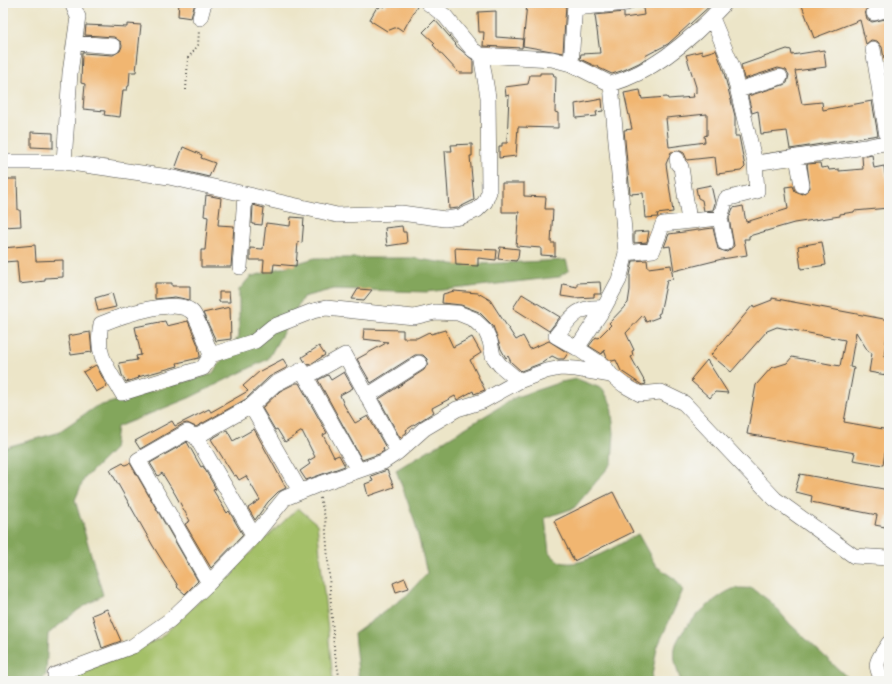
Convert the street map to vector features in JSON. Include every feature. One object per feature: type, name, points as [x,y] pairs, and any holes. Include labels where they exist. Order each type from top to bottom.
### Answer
[{"type":"street","points":[[64,162],[70,73],[78,17],[72,3]]},
{"type":"street","points":[[200,18],[204,3]]},
{"type":"street","points":[[428,3],[445,16],[473,50],[481,55],[552,59],[571,64],[611,84],[642,72],[675,50],[712,18],[725,3]]},
{"type":"street","points":[[571,64],[575,6],[627,3]]},
{"type":"street","points":[[712,18],[732,66],[755,163],[757,191],[726,199],[720,218],[725,243]]},
{"type":"street","points":[[75,43],[113,46]]},
{"type":"street","points":[[755,163],[865,148],[889,142],[883,67],[873,49]]},
{"type":"street","points":[[3,162],[64,162],[169,177],[337,215],[401,213],[445,219],[460,217],[477,210],[485,202],[488,192],[488,97],[481,55]]},
{"type":"street","points":[[738,90],[780,76]]},
{"type":"street","points":[[577,348],[604,308],[619,280],[626,253],[611,84]]},
{"type":"street","points":[[797,157],[802,185]]},
{"type":"street","points":[[677,159],[678,164],[681,167],[689,221]]},
{"type":"street","points":[[240,267],[245,195]]},
{"type":"street","points":[[626,253],[653,250],[663,224],[720,218]]},
{"type":"street","points":[[211,356],[193,313],[186,308],[156,307],[124,315],[101,324],[98,339],[101,356],[122,393],[203,368],[211,356],[255,341],[272,327],[313,311],[326,308],[414,317],[435,312],[458,313],[473,319],[485,330],[490,341],[493,356],[500,365],[519,381]]},
{"type":"street","points":[[604,308],[592,307],[581,310],[572,315],[556,336],[605,367],[611,375],[640,394],[661,392],[684,403],[775,499],[854,556],[889,558]]},
{"type":"street","points":[[306,377],[345,355],[398,452]]},
{"type":"street","points":[[367,396],[419,363]]},
{"type":"street","points":[[55,675],[133,646],[170,620],[209,583],[254,536],[284,498],[383,462],[398,452],[425,428],[457,409],[483,401],[519,381],[546,371],[561,368],[611,375]]},
{"type":"street","points":[[196,437],[251,406],[275,384],[302,370],[358,470]]},
{"type":"street","points":[[251,406],[300,491]]},
{"type":"street","points":[[209,583],[138,460],[187,432],[196,437],[254,536]]},
{"type":"street","points":[[883,681],[876,664],[889,643]]},
{"type":"path","points":[[186,90],[186,69],[188,58],[198,45],[200,18]]},
{"type":"path","points":[[317,485],[325,517],[334,648],[340,681]]},
{"type":"green space","points":[[315,258],[412,258],[459,265],[566,260],[569,270],[559,277],[426,292],[334,289],[303,297],[268,359],[189,398],[117,427],[114,449],[84,479],[75,500],[103,595],[78,610],[48,634],[46,675],[41,681],[3,681],[3,448],[57,433],[95,407],[212,374],[239,336],[239,290],[250,277]]},
{"type":"green space","points":[[577,379],[603,389],[611,404],[614,433],[612,463],[574,508],[545,518],[549,552],[561,562],[579,562],[601,554],[638,534],[656,566],[675,579],[683,590],[657,648],[651,681],[359,681],[354,634],[407,595],[427,573],[414,519],[396,470],[516,397],[561,382]]},
{"type":"green space","points":[[298,508],[317,524],[333,681],[62,681],[159,639]]},
{"type":"green space","points":[[735,588],[752,588],[771,602],[790,624],[851,681],[681,681],[676,664],[675,648],[683,632],[708,605],[726,592]]},
{"type":"building","points":[[179,3],[195,3],[191,18],[178,16]]},
{"type":"building","points":[[387,3],[419,3],[403,31],[397,27],[387,31],[371,21],[370,19],[377,7],[379,8],[381,5],[384,7]]},
{"type":"building","points":[[527,3],[566,5],[563,53],[523,46]]},
{"type":"building","points":[[668,3],[713,3],[668,44],[645,56],[646,58],[639,63],[624,70],[612,74],[599,68],[598,66],[580,59],[581,54],[600,53],[595,15],[624,12],[624,18],[644,15],[643,8]]},
{"type":"building","points":[[801,3],[871,3],[865,11],[867,19],[872,22],[885,19],[886,24],[889,23],[889,57],[884,58],[882,47],[877,41],[871,40],[866,44],[860,20],[814,38]]},
{"type":"building","points":[[496,11],[496,37],[523,39],[522,48],[483,46],[484,32],[479,32],[478,12]]},
{"type":"building","points":[[435,20],[456,44],[455,45],[473,60],[473,73],[459,73],[433,45],[435,43],[423,32]]},
{"type":"building","points":[[127,24],[141,25],[136,72],[130,72],[129,86],[127,90],[123,90],[120,117],[104,115],[105,111],[83,109],[85,84],[81,83],[82,53],[113,55],[120,51],[122,46],[121,42],[114,37],[85,35],[86,25],[127,27]]},
{"type":"building","points":[[787,49],[791,50],[792,55],[824,50],[826,67],[795,71],[802,104],[822,102],[823,110],[872,101],[878,135],[790,149],[787,131],[761,134],[758,111],[752,113],[748,96],[787,83],[789,75],[786,70],[778,68],[744,79],[741,65]]},
{"type":"building","points":[[716,50],[723,69],[735,116],[735,136],[739,136],[745,167],[741,171],[717,174],[715,157],[687,160],[684,153],[680,151],[671,152],[666,164],[673,212],[657,214],[658,217],[645,218],[643,193],[630,194],[624,130],[632,129],[624,93],[640,90],[642,99],[694,97],[693,94],[696,93],[696,87],[686,55],[702,51],[702,54]],"holes":[[[707,114],[707,135],[704,136],[705,142],[669,147],[666,118]]]},
{"type":"building","points":[[540,73],[553,73],[554,76],[556,76],[555,112],[558,113],[558,128],[518,127],[516,156],[499,158],[499,146],[502,146],[502,143],[507,143],[509,95],[506,96],[505,87],[528,84],[530,75],[540,75]]},
{"type":"building","points":[[602,99],[603,111],[596,112],[597,116],[576,118],[575,104]]},
{"type":"building","points":[[31,132],[53,133],[53,148],[31,147]]},
{"type":"building","points":[[472,144],[472,156],[470,156],[474,200],[458,208],[449,209],[445,151],[452,151],[451,145]]},
{"type":"building","points":[[183,147],[202,155],[201,158],[215,163],[209,177],[175,169]]},
{"type":"building","points":[[872,155],[874,168],[884,166],[887,186],[889,186],[889,208],[854,211],[840,214],[840,216],[794,223],[749,236],[749,239],[744,239],[747,255],[722,259],[674,271],[670,246],[664,247],[669,234],[713,228],[718,249],[727,252],[734,246],[729,218],[733,208],[743,206],[746,222],[788,209],[785,187],[793,186],[795,191],[803,194],[810,188],[807,164],[820,163],[821,168],[828,167],[829,170],[839,169],[839,171],[863,169],[862,157]]},
{"type":"building","points":[[3,179],[17,179],[18,210],[20,210],[21,226],[3,227]]},
{"type":"building","points":[[502,183],[524,183],[524,196],[546,197],[545,209],[553,209],[551,243],[555,243],[555,256],[541,255],[541,248],[516,246],[519,212],[502,212]]},
{"type":"building","points":[[711,185],[715,203],[713,210],[704,211],[702,200],[698,198],[696,188]]},
{"type":"building","points":[[206,195],[221,198],[218,225],[234,226],[231,267],[201,267],[201,250],[205,250],[208,217],[204,216]]},
{"type":"building","points":[[253,205],[264,208],[262,225],[252,224]]},
{"type":"building","points":[[291,217],[304,218],[302,243],[298,242],[296,266],[274,264],[273,272],[263,272],[264,260],[250,260],[250,248],[263,249],[266,223],[290,226]]},
{"type":"building","points":[[402,226],[403,232],[406,232],[407,243],[387,246],[385,228]]},
{"type":"building","points":[[649,231],[647,242],[634,243],[634,232]]},
{"type":"building","points":[[822,242],[826,265],[801,269],[798,246]]},
{"type":"building","points":[[35,245],[36,261],[63,260],[63,277],[45,278],[45,281],[19,284],[17,261],[4,262],[3,248]]},
{"type":"building","points":[[500,247],[519,249],[518,258],[516,261],[498,259]]},
{"type":"building","points":[[455,248],[497,250],[496,260],[478,258],[478,266],[456,265]]},
{"type":"building","points":[[647,260],[648,268],[671,265],[673,279],[667,280],[660,313],[658,314],[659,317],[646,322],[643,315],[626,333],[634,350],[632,351],[633,356],[631,357],[646,384],[642,385],[621,371],[616,360],[612,361],[607,358],[604,350],[602,354],[589,346],[596,337],[598,338],[611,325],[609,323],[628,303],[630,275],[633,261]]},
{"type":"building","points":[[600,282],[601,294],[594,294],[594,297],[574,298],[561,296],[563,284],[577,287],[577,283]]},
{"type":"building","points":[[155,283],[172,283],[172,286],[190,286],[190,300],[175,297],[155,299]]},
{"type":"building","points":[[358,289],[372,290],[364,300],[352,299]]},
{"type":"building","points":[[454,291],[478,293],[490,300],[516,340],[523,336],[530,349],[549,341],[568,353],[564,359],[558,359],[552,356],[542,363],[521,371],[511,362],[508,356],[506,358],[501,349],[493,326],[479,312],[461,305],[442,303],[443,294]]},
{"type":"building","points":[[219,292],[229,292],[230,302],[219,302]]},
{"type":"building","points":[[112,293],[116,307],[98,311],[95,298]]},
{"type":"building","points":[[522,294],[560,317],[549,331],[513,308]]},
{"type":"building","points":[[772,298],[889,320],[884,357],[889,358],[886,375],[869,372],[872,353],[868,351],[856,332],[850,367],[854,368],[844,422],[889,430],[889,448],[885,453],[883,465],[853,460],[855,453],[747,434],[756,385],[771,368],[787,363],[792,357],[840,366],[845,340],[777,327],[767,331],[731,372],[711,355],[753,305],[754,307],[772,300]]},
{"type":"building","points":[[230,307],[231,339],[216,341],[203,313]]},
{"type":"building","points":[[165,321],[167,326],[188,321],[198,345],[199,358],[177,363],[178,366],[138,377],[139,378],[126,382],[122,375],[119,363],[137,360],[136,356],[141,355],[135,327]]},
{"type":"building","points":[[364,329],[403,330],[403,338],[417,338],[429,332],[431,334],[445,330],[453,347],[472,337],[481,353],[470,360],[485,390],[474,394],[473,391],[457,400],[455,396],[432,408],[434,412],[406,430],[407,432],[400,438],[379,399],[424,370],[428,363],[427,359],[423,355],[415,355],[371,383],[357,359],[388,342],[363,339]]},
{"type":"building","points":[[90,332],[92,352],[71,355],[68,336]]},
{"type":"building","points":[[319,346],[325,355],[309,365],[302,357]]},
{"type":"building","points":[[283,359],[288,367],[269,377],[246,399],[196,427],[187,423],[183,424],[140,449],[135,441],[172,421],[175,426],[209,409],[211,412],[248,391],[243,386],[260,371]]},
{"type":"building","points":[[707,360],[728,393],[715,392],[710,398],[691,381],[693,380],[691,379]]},
{"type":"building","points":[[96,365],[107,386],[96,392],[83,372]]},
{"type":"building","points":[[344,372],[353,388],[340,395],[344,405],[355,423],[368,416],[385,446],[383,448],[384,451],[362,460],[318,380],[328,375],[331,380]]},
{"type":"building","points":[[299,383],[327,433],[323,435],[334,457],[339,455],[345,466],[306,480],[300,471],[310,464],[308,461],[315,457],[302,431],[285,442],[277,429],[275,430],[262,408],[280,391]]},
{"type":"building","points":[[254,429],[286,488],[278,492],[268,502],[255,520],[248,508],[260,500],[246,476],[239,480],[236,475],[234,476],[211,439],[227,430],[233,441]]},
{"type":"building","points":[[187,442],[201,467],[203,466],[216,489],[213,490],[227,513],[229,511],[243,535],[211,568],[185,524],[190,521],[175,494],[162,473],[158,476],[150,463]]},
{"type":"building","points":[[123,463],[125,465],[130,463],[198,581],[185,594],[177,587],[178,586],[153,546],[110,470]]},
{"type":"building","points":[[387,470],[394,487],[368,496],[365,484],[373,481],[371,476]]},
{"type":"building","points":[[800,474],[889,490],[889,517],[887,517],[885,527],[875,525],[877,515],[811,502],[812,496],[795,491]]},
{"type":"building","points":[[613,492],[633,532],[574,561],[554,521]]},
{"type":"building","points":[[405,578],[409,588],[396,592],[393,583]]},
{"type":"building","points":[[107,609],[121,641],[102,648],[92,615]]}]
